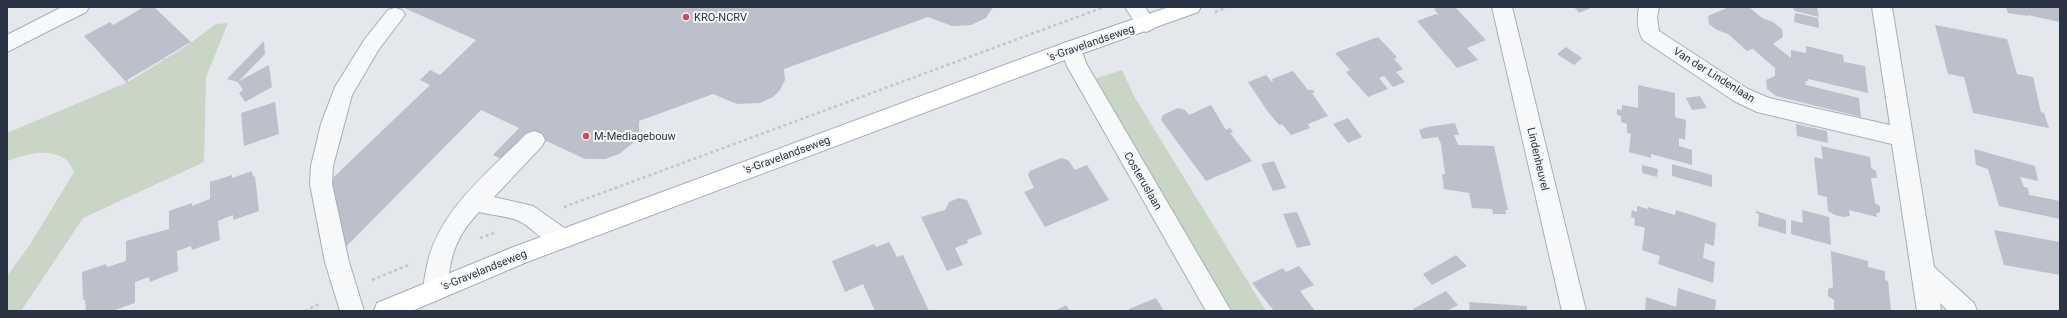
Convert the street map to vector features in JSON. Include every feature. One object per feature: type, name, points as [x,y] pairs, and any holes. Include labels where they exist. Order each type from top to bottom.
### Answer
[{"type":"main road","name":"'s-Gravelandseweg","points":[[386,311],[562,239],[1071,49],[1141,15],[1191,7]]},
{"type":"street","points":[[7,44],[79,7]]},
{"type":"street","name":"Lindenheuvel","points":[[1502,7],[1574,311]]},
{"type":"street","name":"Van der Lindenlaan","points":[[1650,7],[1647,18],[1650,35],[1741,95],[1765,106],[1902,137]]},
{"type":"street","points":[[1882,7],[1924,273],[1928,311]]},
{"type":"street","points":[[349,301],[337,262],[321,184],[322,166],[332,124],[342,93],[372,44],[395,15]]},
{"type":"street","name":"Costeruslaan","points":[[1071,49],[1077,66],[1218,311]]},
{"type":"street","points":[[435,290],[440,253],[455,224],[534,140]]},
{"type":"street","points":[[475,202],[514,210],[533,219],[562,239]]},
{"type":"street","points":[[1924,273],[1965,311]]},
{"type":"path","points":[[305,311],[349,301],[440,253],[1104,7]]},
{"type":"green space","points":[[228,23],[206,77],[204,162],[83,218],[21,311],[7,311],[7,276],[29,246],[74,172],[66,160],[51,153],[36,153],[7,161],[7,133],[128,82],[188,45],[216,24]]},
{"type":"green space","points":[[1122,70],[1135,98],[1266,311],[1227,311],[1094,79]]},
{"type":"building","points":[[144,7],[154,7],[193,44],[189,43],[164,58],[165,61],[163,59],[127,80],[129,83],[127,83],[84,36],[110,22],[113,25]]},
{"type":"building","name":"M-Mediagebouw","points":[[402,7],[993,7],[986,18],[971,25],[952,26],[928,17],[784,69],[785,80],[780,90],[773,97],[760,103],[737,104],[713,94],[639,121],[639,131],[633,143],[619,154],[605,159],[585,159],[544,140],[505,161],[493,155],[519,128],[481,110],[326,267],[319,235],[316,194],[430,85],[420,80],[430,70],[440,75],[476,40]]},
{"type":"building","points":[[1438,7],[1456,8],[1486,40],[1467,48],[1478,60],[1457,68],[1417,21],[1436,14],[1439,15],[1434,9]]},
{"type":"building","points":[[1574,7],[1593,7],[1579,13]]},
{"type":"building","points":[[1729,7],[1749,7],[1762,18],[1773,22],[1782,29],[1783,37],[1773,44],[1791,58],[1791,50],[1806,53],[1806,46],[1843,55],[1844,62],[1865,66],[1868,93],[1808,79],[1808,81],[1805,81],[1806,85],[1859,98],[1861,117],[1776,96],[1767,89],[1766,80],[1775,76],[1775,68],[1753,49],[1747,51],[1728,34],[1717,30],[1709,24],[1708,16]]},
{"type":"building","points":[[1792,7],[1817,7],[1819,17],[1795,11]]},
{"type":"building","points":[[2006,7],[2060,7],[2060,22],[2028,15],[2008,13]]},
{"type":"building","points":[[1795,13],[1818,18],[1819,28],[1794,22]]},
{"type":"building","points":[[1935,25],[2007,39],[2017,74],[2033,77],[2041,112],[2044,113],[2049,128],[1973,113],[1964,77],[1948,74]]},
{"type":"building","points":[[1378,37],[1397,57],[1394,59],[1403,69],[1396,72],[1405,82],[1393,87],[1384,76],[1379,78],[1388,89],[1368,97],[1346,72],[1350,70],[1335,53]]},
{"type":"building","points":[[264,41],[265,54],[239,81],[269,65],[272,87],[245,102],[239,93],[243,90],[238,82],[227,79]]},
{"type":"building","points":[[1566,47],[1582,58],[1574,65],[1557,54]]},
{"type":"building","points":[[1293,71],[1308,90],[1313,90],[1315,92],[1312,93],[1328,116],[1308,124],[1310,128],[1291,135],[1282,124],[1279,125],[1268,112],[1248,82],[1266,75],[1272,82],[1272,79]]},
{"type":"building","points":[[1638,85],[1675,93],[1675,117],[1686,120],[1685,140],[1679,138],[1679,146],[1692,150],[1692,165],[1651,154],[1651,158],[1629,152],[1631,134],[1627,133],[1627,124],[1621,122],[1621,116],[1617,115],[1617,109],[1622,110],[1622,105],[1638,108]]},
{"type":"building","points":[[1700,96],[1707,108],[1692,110],[1686,98]]},
{"type":"building","points":[[275,102],[279,134],[244,146],[241,113]]},
{"type":"building","points":[[1211,105],[1226,130],[1230,128],[1233,132],[1230,133],[1252,161],[1206,181],[1161,120],[1163,115],[1178,108],[1185,110],[1189,115]]},
{"type":"building","points":[[1348,118],[1362,137],[1348,143],[1333,124]]},
{"type":"building","points":[[1455,123],[1459,135],[1454,135],[1458,145],[1494,146],[1508,210],[1505,210],[1506,214],[1493,214],[1492,209],[1472,208],[1469,193],[1444,189],[1442,174],[1445,174],[1441,144],[1438,137],[1422,139],[1419,130],[1427,127]]},
{"type":"building","points":[[1796,124],[1827,131],[1828,143],[1797,136]]},
{"type":"building","points":[[1821,146],[1870,157],[1871,168],[1876,171],[1877,178],[1871,178],[1875,203],[1880,206],[1880,212],[1876,214],[1877,217],[1849,210],[1850,216],[1843,217],[1828,211],[1827,197],[1818,195],[1814,157],[1823,159]]},
{"type":"building","points":[[1974,149],[2035,166],[2038,181],[2020,177],[2024,187],[2028,188],[2029,195],[2060,201],[2060,219],[1999,206],[1988,169],[1976,165]]},
{"type":"building","points":[[1061,158],[1068,160],[1075,170],[1087,165],[1109,200],[1045,227],[1024,192],[1034,188],[1028,175],[1030,171]]},
{"type":"building","points":[[1274,161],[1286,188],[1273,191],[1261,164]]},
{"type":"building","points":[[1672,164],[1712,175],[1712,187],[1672,176]]},
{"type":"building","points":[[1642,165],[1658,169],[1657,177],[1642,173]]},
{"type":"building","points":[[252,171],[253,177],[255,176],[259,211],[233,220],[233,215],[218,221],[220,240],[192,250],[191,246],[177,251],[178,271],[150,282],[149,277],[135,282],[135,303],[112,311],[86,311],[85,299],[83,300],[82,272],[106,264],[107,267],[126,261],[126,241],[169,229],[169,211],[192,203],[192,206],[210,199],[210,182],[232,175],[232,178]]},
{"type":"building","points":[[959,198],[967,200],[982,234],[967,240],[968,243],[955,248],[963,265],[947,271],[921,217],[945,210],[949,202]]},
{"type":"building","points":[[1637,206],[1648,209],[1648,207],[1675,215],[1676,210],[1716,223],[1714,246],[1705,243],[1703,258],[1715,262],[1713,283],[1658,264],[1660,256],[1642,250],[1645,228],[1634,225],[1635,219],[1631,217],[1632,210],[1637,212]]},
{"type":"building","points":[[1802,210],[1829,217],[1831,245],[1791,234],[1791,220],[1803,223]]},
{"type":"building","points":[[1756,211],[1786,220],[1786,234],[1758,226],[1759,214],[1756,213]]},
{"type":"building","points":[[1297,212],[1311,245],[1297,248],[1283,214]]},
{"type":"building","points":[[1994,230],[2060,242],[2060,275],[2004,265]]},
{"type":"building","points":[[889,242],[897,257],[903,255],[929,311],[875,311],[863,284],[845,292],[832,261],[874,244],[876,247]]},
{"type":"building","points":[[1831,251],[1868,261],[1868,267],[1885,271],[1885,280],[1888,281],[1891,311],[1834,311],[1834,300],[1828,296],[1828,289],[1833,287]]},
{"type":"building","points":[[1456,255],[1467,266],[1432,285],[1423,274]]},
{"type":"building","points":[[1299,266],[1314,285],[1300,291],[1315,311],[1274,311],[1252,283],[1283,268],[1286,272]]},
{"type":"building","points":[[1678,288],[1716,300],[1715,311],[1645,311],[1646,297],[1676,307]]},
{"type":"building","points":[[1446,291],[1458,305],[1447,311],[1415,311],[1413,309]]},
{"type":"building","points":[[1156,298],[1164,311],[1130,311],[1129,309]]},
{"type":"building","points":[[1469,302],[1527,306],[1527,311],[1470,311]]},
{"type":"building","points":[[1066,305],[1070,311],[1055,311]]},
{"type":"place","name":"KRO-NCRV","points":[[686,17]]},
{"type":"place","name":"M-Mediagebouw","points":[[586,136]]}]
